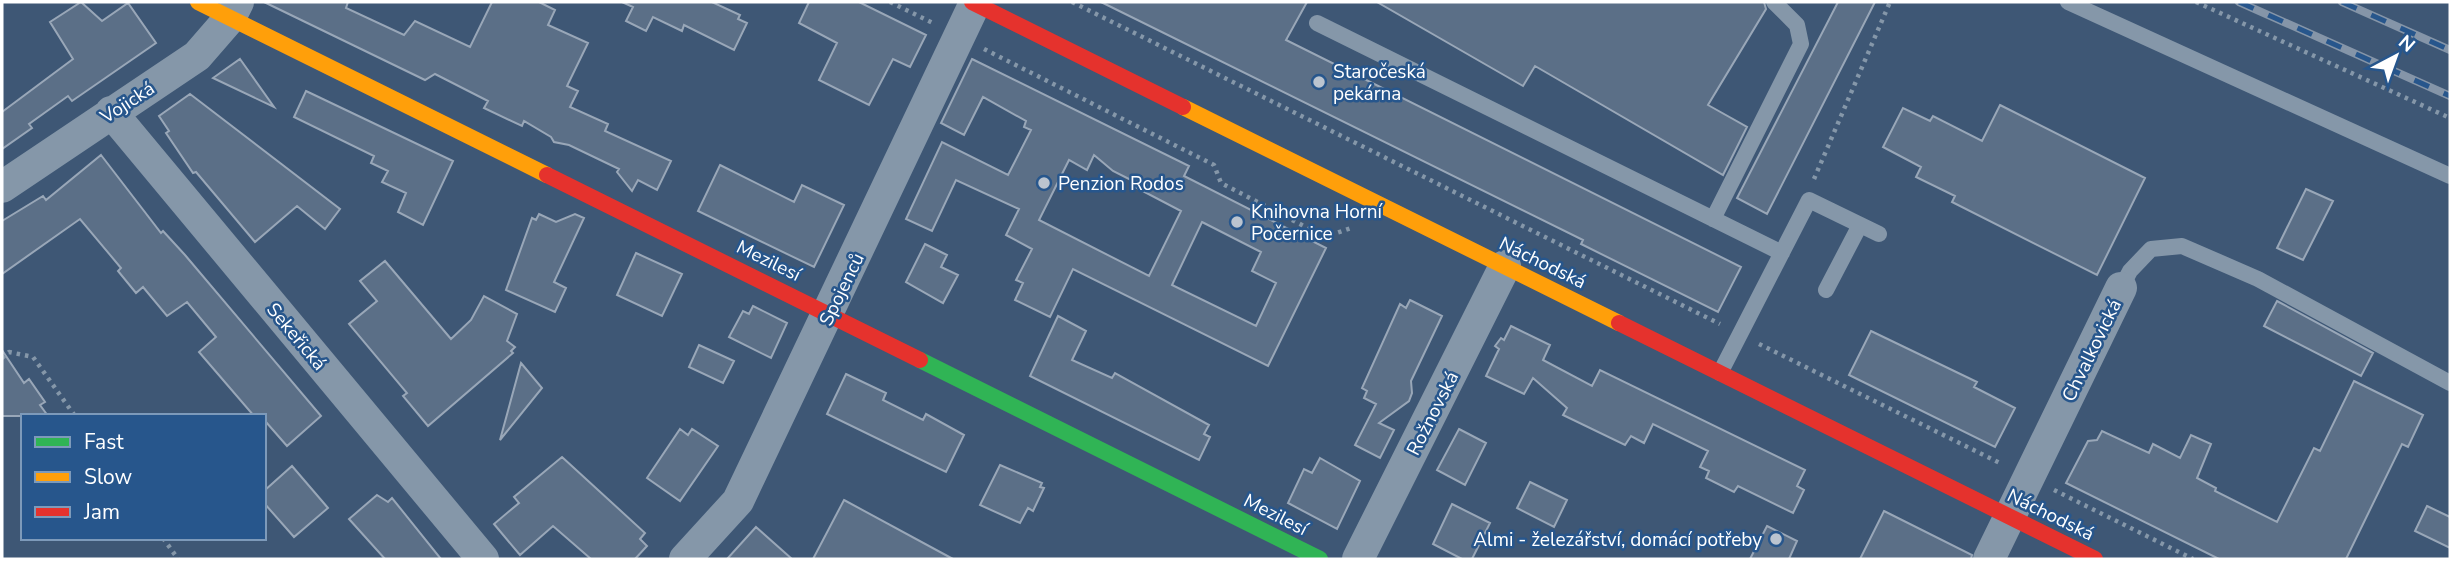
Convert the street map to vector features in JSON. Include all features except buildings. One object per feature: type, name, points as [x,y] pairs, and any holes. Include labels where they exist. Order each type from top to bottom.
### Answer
[{"type":"street","name":"Mezilesí","points":[[198,2],[234,10],[829,314],[1320,559]]},
{"type":"street","name":"Spojenců","points":[[685,559],[738,501],[960,37],[973,3]]},
{"type":"street","name":"Náchodská","points":[[973,3],[2095,559]]},
{"type":"street","name":"Vojická","points":[[2,187],[197,56],[234,10]]},
{"type":"street","name":"Sekeřická","points":[[111,112],[483,559]]},
{"type":"street","name":"Rožnovská","points":[[1358,559],[1505,266]]},
{"type":"street","name":"Chvalkovická","points":[[1989,559],[2121,288]]},
{"type":"lane","points":[[1713,219],[1801,44],[1797,25],[1774,2]]},
{"type":"lane","points":[[2068,2],[2450,176]]},
{"type":"lane","points":[[1317,23],[1782,253]]},
{"type":"lane","points":[[1720,373],[1809,200],[1879,234]]},
{"type":"lane","points":[[1826,290],[1860,225]]},
{"type":"lane","name":"Chvalkovická","points":[[2121,288],[2130,271],[2151,249],[2182,246],[2258,279],[2450,383]]},
{"type":"path","points":[[890,2],[1214,164],[1221,183],[1325,237],[1350,228],[1360,233]]},
{"type":"path","points":[[1072,2],[2193,559]]},
{"type":"path","points":[[1809,200],[1817,167],[1891,2]]},
{"type":"path","points":[[2196,2],[2450,118]]},
{"type":"path","points":[[2,358],[9,352],[33,357],[74,414]]},
{"type":"path","points":[[164,540],[178,559]]},
{"type":"railway","points":[[2239,2],[2450,96]]},
{"type":"railway","points":[[2342,2],[2450,50]]},
{"type":"traffic: fast","points":[[920,360],[1320,559]]},
{"type":"traffic: slow","points":[[198,2],[547,175]]},
{"type":"traffic: slow","points":[[1183,107],[1619,323]]},
{"type":"traffic: jam","points":[[972,2],[1183,107]]},
{"type":"traffic: jam","points":[[547,175],[920,360]]},
{"type":"traffic: jam","points":[[1619,323],[2095,559]]},
{"type":"place","name":"Staročeská pekárna","points":[[1319,82]]},
{"type":"place","name":"Penzion Rodos","points":[[1044,183]]},
{"type":"place","name":"Knihovna Horní Počernice","points":[[1237,222]]},
{"type":"place","name":"Almi - železářství, domácí potřeby","points":[[1776,539]]}]
